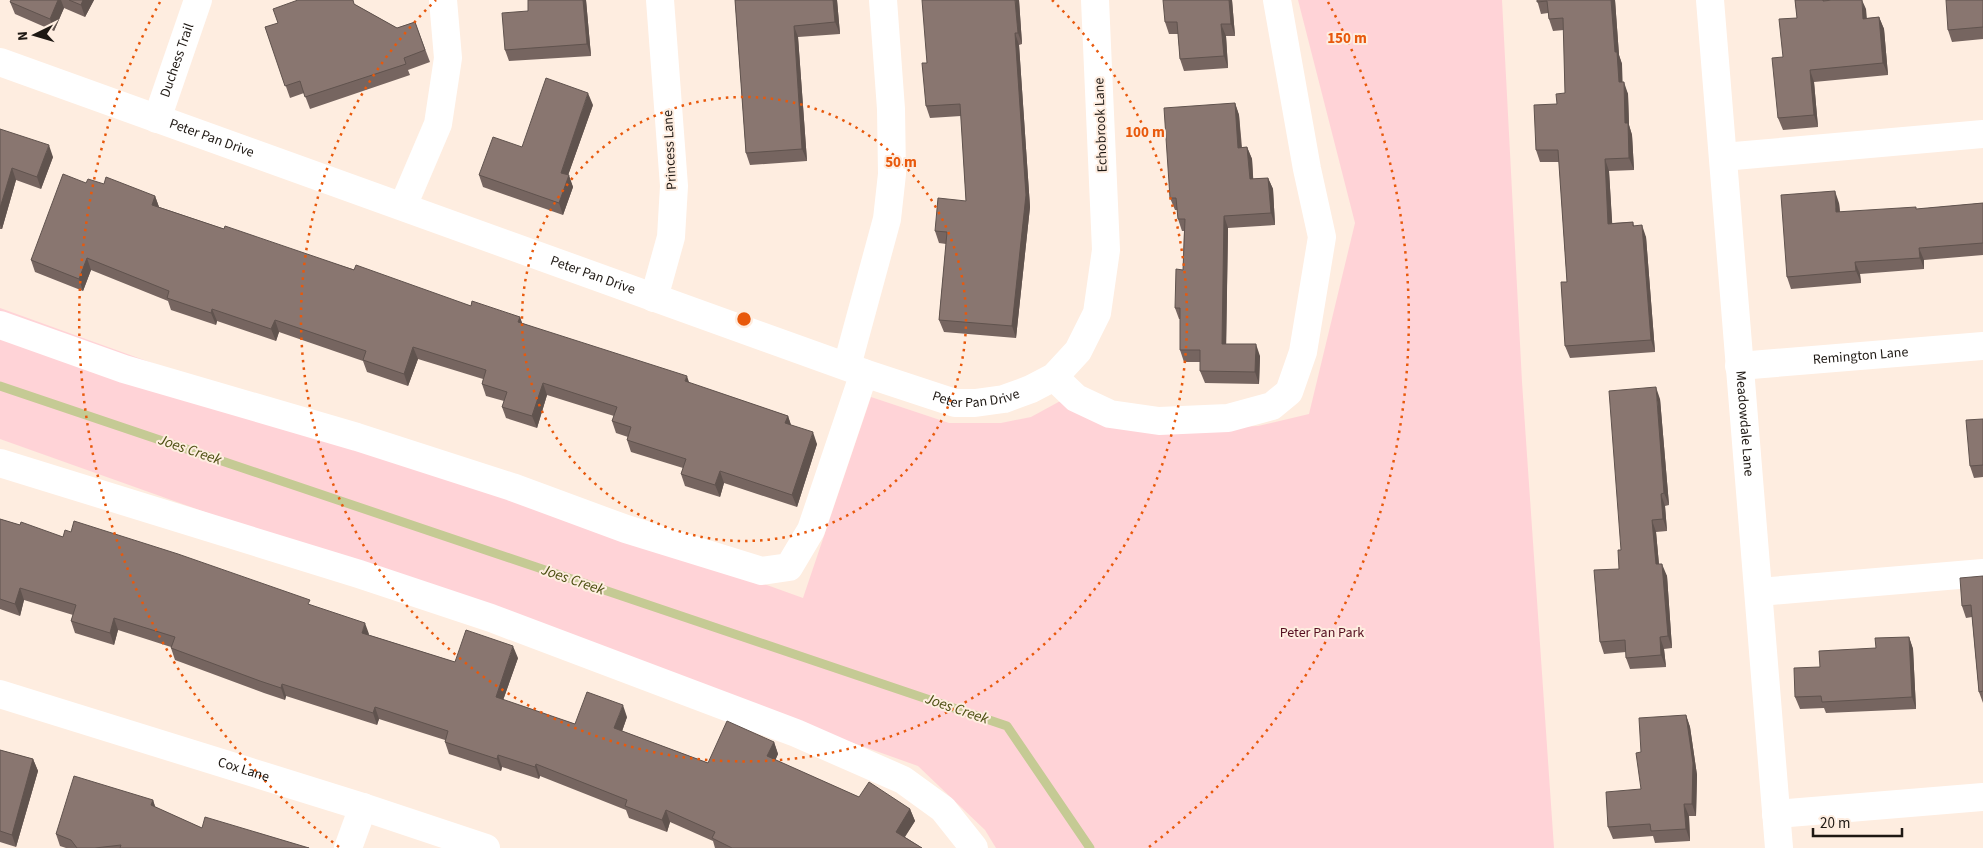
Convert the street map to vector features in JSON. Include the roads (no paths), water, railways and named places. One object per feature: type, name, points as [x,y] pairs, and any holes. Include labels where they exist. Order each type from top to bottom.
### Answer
[{"type":"street","name":"Duchess Trail","points":[[157,119],[198,0]]},
{"type":"street","points":[[403,206],[438,124],[448,58],[443,0]]},
{"type":"street","name":"Princess Lane","points":[[654,298],[671,237],[674,186],[660,0]]},
{"type":"street","points":[[0,325],[124,369],[232,399],[402,451],[512,487],[626,529],[762,571],[790,567],[811,530],[856,369],[887,219],[892,174],[892,109],[883,0]]},
{"type":"street","name":"Echobrook Lane","points":[[1095,0],[1106,250]]},
{"type":"street","points":[[1054,377],[1076,398],[1110,414],[1159,421],[1228,418],[1272,406],[1289,392],[1303,352],[1322,237],[1307,168],[1276,0]]},
{"type":"street","name":"Meadowdale Lane","points":[[1710,0],[1779,848]]},
{"type":"street","name":"Peter Pan Drive","points":[[0,62],[654,298],[955,402],[975,403],[1004,399],[1031,389],[1054,377],[1078,351],[1097,313],[1106,250]]},
{"type":"street","points":[[1723,157],[1983,134]]},
{"type":"street","name":"Remington Lane","points":[[1740,366],[1983,346]]},
{"type":"street","points":[[0,463],[332,565],[491,618],[796,733],[903,780],[943,809],[974,848]]},
{"type":"street","points":[[1759,592],[1983,573]]},
{"type":"street","name":"Cox Lane","points":[[0,694],[363,807],[486,848]]},
{"type":"street","points":[[1776,814],[1983,797]]},
{"type":"street","points":[[348,848],[363,807]]},
{"type":"waterway","name":"Joes Creek","points":[[0,386],[1007,726],[1090,848]]},
{"type":"park label","name":"Peter Pan Park","points":[[1322,633]]}]
